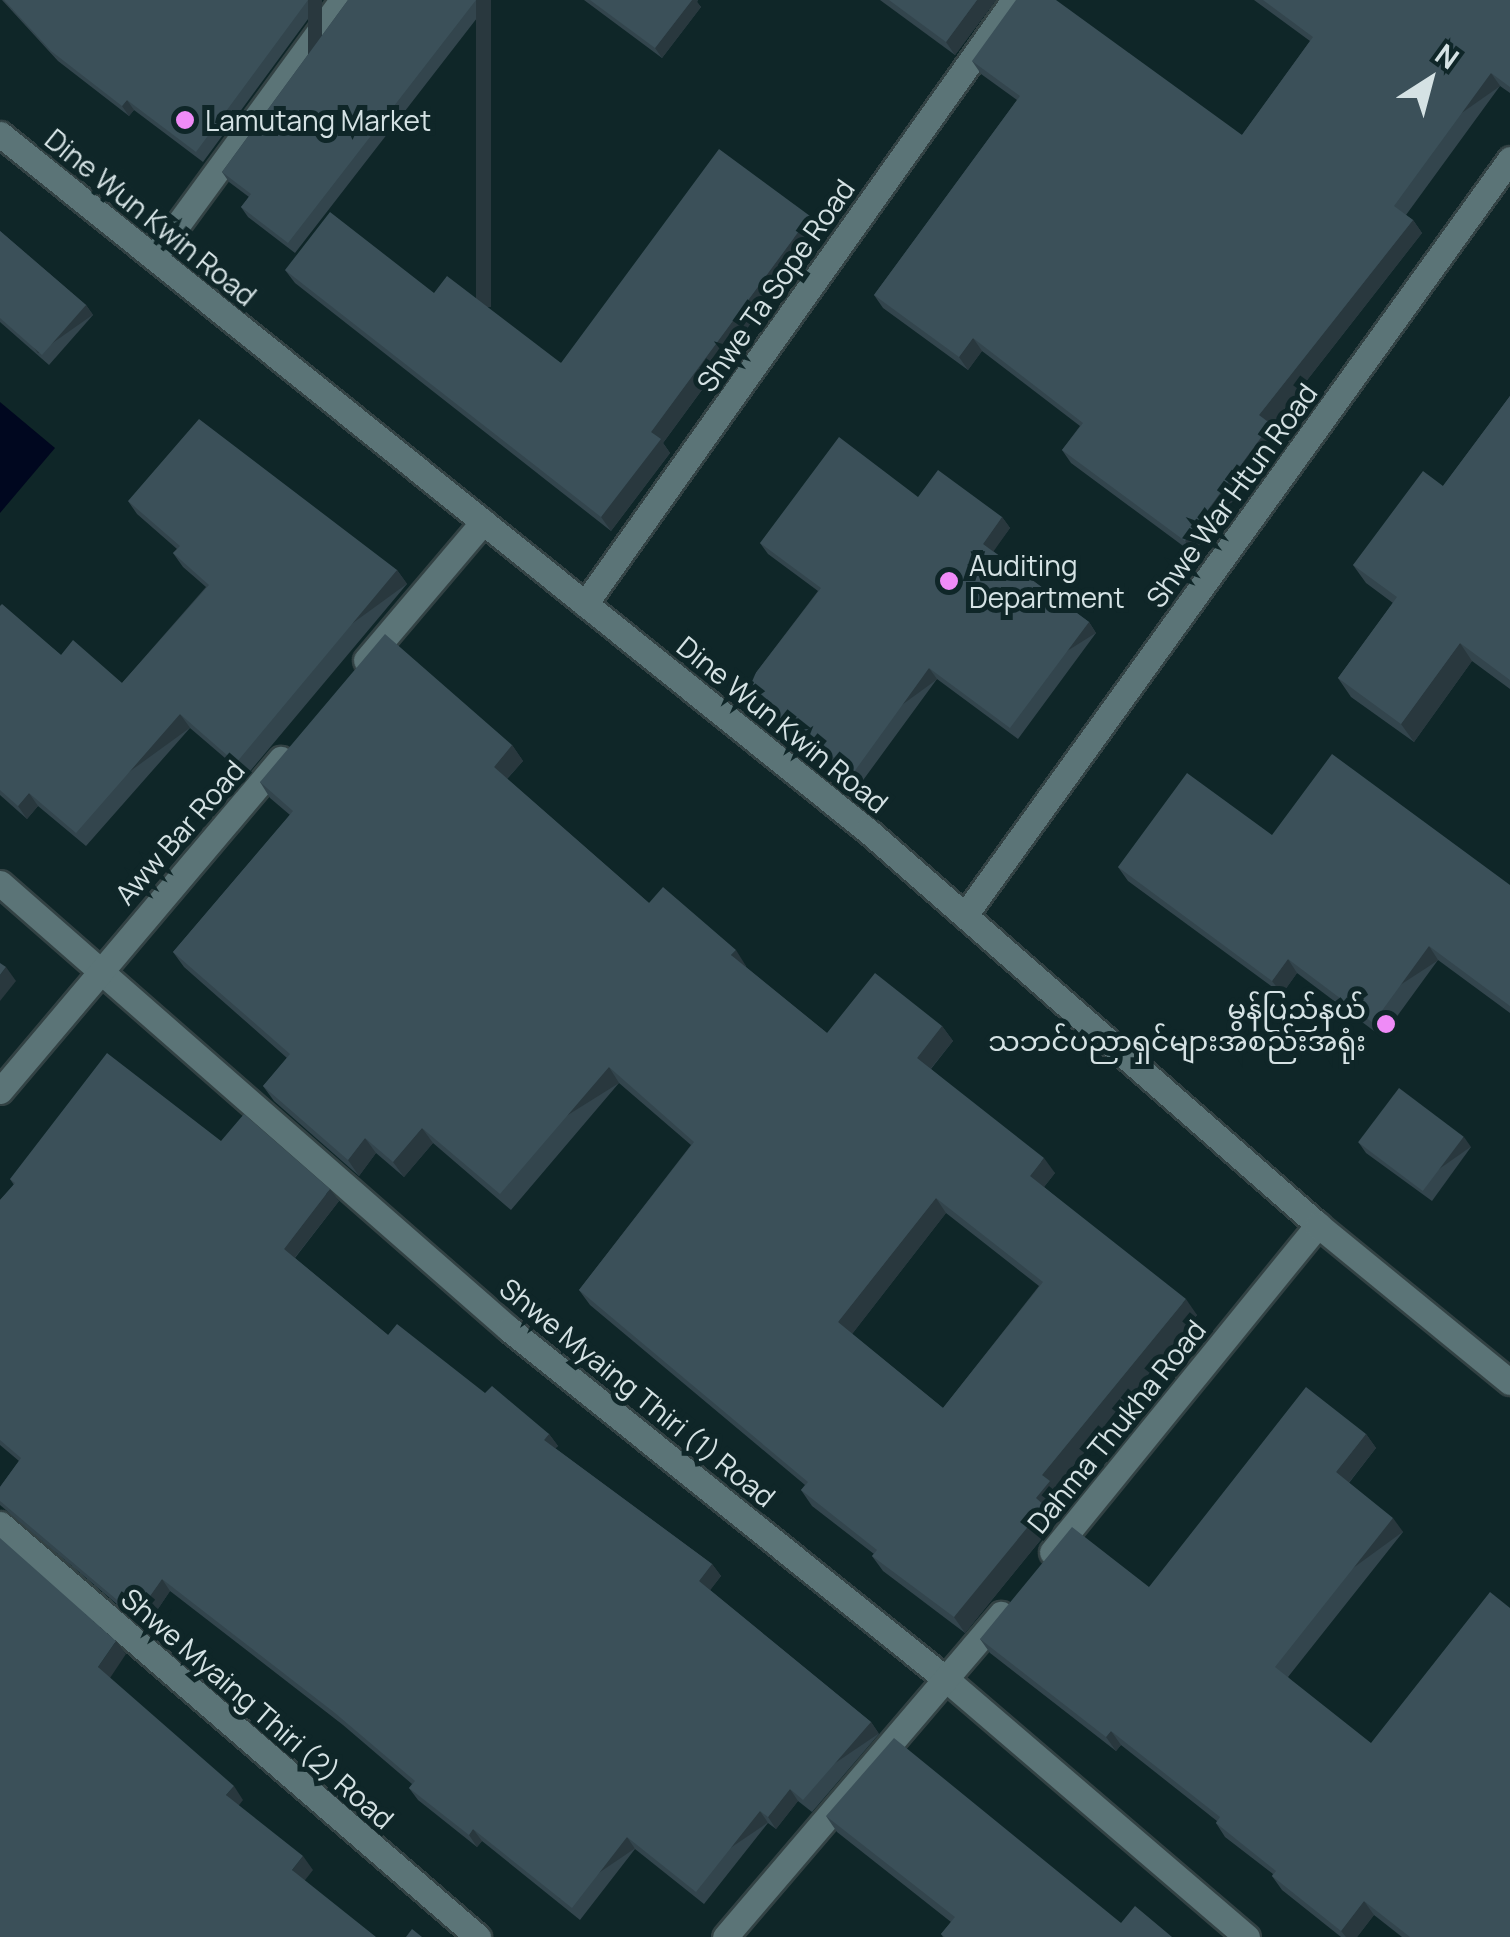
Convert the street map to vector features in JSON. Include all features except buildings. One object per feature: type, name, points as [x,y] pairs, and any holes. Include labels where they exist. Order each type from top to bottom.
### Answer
[{"type":"street","points":[[154,257],[342,0]]},
{"type":"street","name":"Shwe Ta Sope Road","points":[[586,604],[1014,0]]},
{"type":"street","name":"Dine Wun Kwin Road","points":[[0,134],[586,604],[965,915],[1318,1224],[1510,1382]]},
{"type":"street","name":"Shwe War Htun Road","points":[[965,915],[1510,159]]},
{"type":"street","points":[[343,686],[484,522]]},
{"type":"street","name":"Aww Bar Road","points":[[0,1091],[304,731]]},
{"type":"street","name":"Shwe Myaing Thiri (1) Road","points":[[0,883],[509,1328],[948,1680],[1247,1937]]},
{"type":"street","name":"Dahma Thukha Road","points":[[725,1937],[948,1680],[1318,1224]]},
{"type":"street","name":"Shwe Myaing Thiri (2) Road","points":[[0,1524],[478,1937]]},
{"type":"water","points":[[0,402],[55,448],[0,513]]},
{"type":"place","name":"Lamutang Market","points":[[185,120]]},
{"type":"place","name":"Auditing Department","points":[[949,581]]},
{"type":"place","name":"မွန်ပြည်နယ် သဘင်ပညာရှင်များအစည်းအရုံး","points":[[1386,1024]]}]
